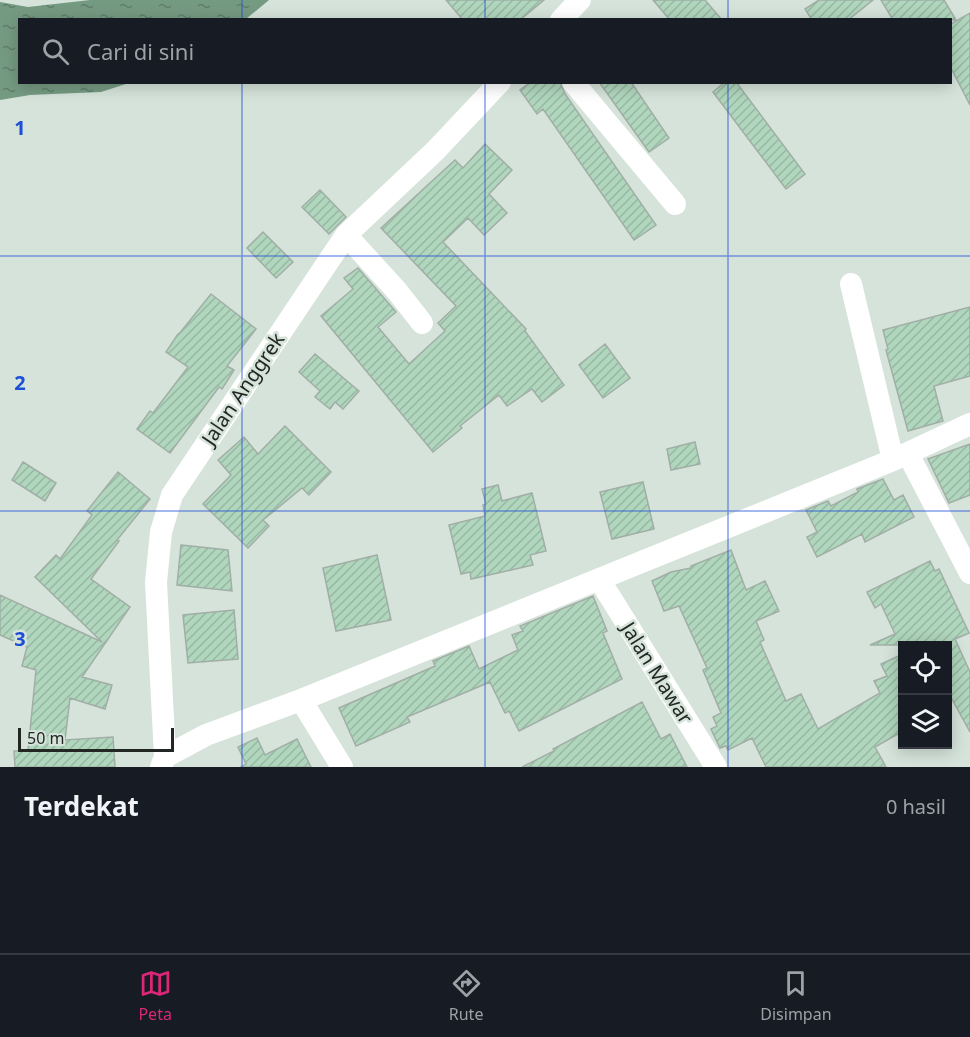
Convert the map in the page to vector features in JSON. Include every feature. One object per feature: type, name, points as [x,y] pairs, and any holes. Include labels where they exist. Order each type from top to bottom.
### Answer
[{"type":"street","points":[[563,18],[580,0]]},
{"type":"street","name":"Jalan Anggrek","points":[[163,762],[156,582],[162,532],[172,495],[346,235],[435,151],[498,84]]},
{"type":"street","points":[[575,84],[675,204]]},
{"type":"street","points":[[346,235],[397,291],[422,323]]},
{"type":"street","points":[[851,284],[901,457],[970,573]]},
{"type":"street","points":[[163,762],[206,735],[301,700],[901,457],[970,424]]},
{"type":"street","name":"Jalan Mawar","points":[[599,579],[716,767]]},
{"type":"street","points":[[301,700],[342,767]]},
{"type":"water","points":[[90,0],[269,0],[247,18],[18,18],[18,84],[126,84],[101,92],[30,95],[0,100],[0,2],[28,7]]},
{"type":"building","points":[[446,0],[544,0],[522,18],[461,18]]},
{"type":"building","points":[[653,0],[705,0],[720,18],[668,18]]},
{"type":"building","points":[[819,0],[873,0],[850,18],[811,18],[805,9]]},
{"type":"building","points":[[881,0],[944,0],[956,20],[952,18],[892,18]]},
{"type":"building","points":[[970,13],[970,105],[952,70],[952,23]]},
{"type":"building","points":[[528,84],[561,84],[565,94],[656,225],[634,240],[543,109],[537,114],[520,90]]},
{"type":"building","points":[[600,84],[632,84],[669,138],[649,152]]},
{"type":"building","points":[[723,84],[738,84],[805,174],[786,189],[713,92]]},
{"type":"building","points":[[485,144],[512,170],[489,194],[507,213],[484,235],[468,218],[443,242],[526,329],[525,331],[564,385],[542,402],[532,389],[507,406],[499,395],[460,426],[462,428],[433,452],[321,316],[353,289],[344,278],[358,268],[396,312],[378,327],[409,364],[445,331],[438,323],[456,306],[381,228],[455,160],[463,168]]},
{"type":"building","points":[[320,190],[346,217],[329,234],[302,207]]},
{"type":"building","points":[[263,232],[293,262],[276,278],[247,248]]},
{"type":"building","points":[[211,294],[256,329],[227,366],[234,370],[222,389],[219,387],[170,453],[137,429],[150,411],[153,413],[188,367],[166,352]]},
{"type":"building","points":[[970,307],[970,376],[934,386],[943,421],[908,431],[886,350],[888,349],[883,330]]},
{"type":"building","points":[[605,344],[630,378],[603,398],[579,365]]},
{"type":"building","points":[[315,354],[359,391],[343,409],[335,402],[330,409],[315,397],[320,391],[299,372]]},
{"type":"building","points":[[285,426],[331,472],[309,495],[302,488],[263,520],[269,526],[248,548],[203,504],[231,475],[218,460],[244,437],[258,454]]},
{"type":"building","points":[[695,442],[700,464],[671,470],[667,449]]},
{"type":"building","points":[[970,444],[970,495],[949,503],[928,459]]},
{"type":"building","points":[[23,462],[56,483],[45,501],[12,480]]},
{"type":"building","points":[[118,472],[150,499],[117,540],[119,541],[91,579],[130,607],[82,677],[112,685],[105,709],[70,698],[65,740],[113,737],[115,767],[15,767],[14,751],[28,751],[36,670],[22,666],[27,647],[0,635],[0,595],[102,642],[35,577],[56,555],[60,559],[92,515],[87,511]]},
{"type":"building","points":[[883,479],[894,500],[903,495],[914,517],[865,542],[862,534],[817,557],[807,537],[817,532],[806,510],[828,501],[831,506],[858,492],[857,489]]},
{"type":"building","points":[[643,482],[654,529],[612,539],[600,492]]},
{"type":"building","points":[[498,485],[502,501],[532,493],[546,551],[530,555],[533,565],[471,579],[470,572],[461,574],[449,525],[485,516],[483,505],[486,504],[482,489]]},
{"type":"building","points":[[181,545],[228,550],[232,591],[177,585]]},
{"type":"building","points":[[731,550],[746,590],[765,581],[779,611],[756,621],[764,640],[760,642],[786,701],[801,694],[818,729],[880,693],[874,681],[887,676],[881,664],[898,656],[898,734],[875,747],[886,767],[766,767],[752,738],[728,750],[726,746],[720,748],[711,729],[717,726],[713,717],[721,713],[703,670],[707,668],[679,606],[664,611],[652,581],[671,572],[691,568],[691,566]]},
{"type":"building","points":[[377,555],[391,620],[336,631],[323,568]]},
{"type":"building","points":[[930,561],[935,571],[939,569],[969,633],[955,639],[970,672],[970,732],[952,699],[952,641],[898,641],[898,645],[870,645],[895,634],[881,604],[875,608],[867,592]]},
{"type":"building","points":[[593,596],[607,631],[603,633],[622,679],[519,731],[509,711],[505,713],[490,682],[407,717],[410,722],[356,746],[339,708],[435,666],[433,661],[469,646],[479,669],[518,650],[512,635],[523,631],[520,626]]},
{"type":"building","points":[[234,610],[238,659],[188,663],[183,615]]},
{"type":"building","points":[[642,702],[661,739],[670,734],[687,767],[522,767],[554,751],[553,749]]},
{"type":"building","points":[[257,738],[265,755],[297,739],[311,767],[241,767],[246,764],[238,747]]}]
